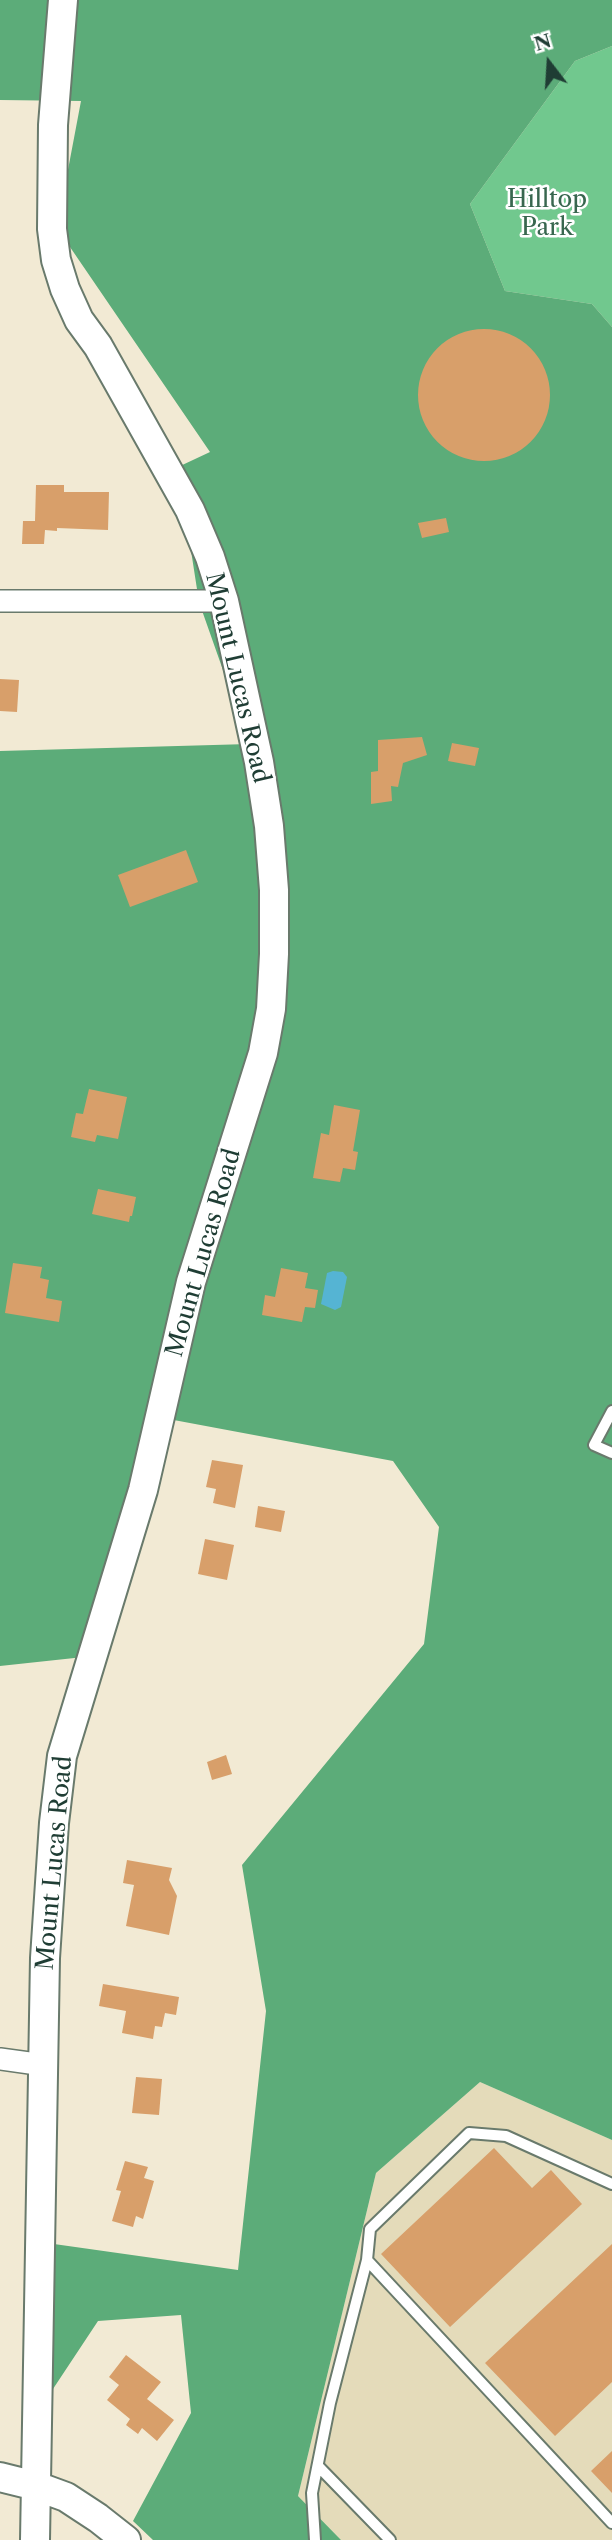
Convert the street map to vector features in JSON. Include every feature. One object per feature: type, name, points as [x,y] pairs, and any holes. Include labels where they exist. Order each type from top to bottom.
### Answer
[{"type":"street","name":"Mount Lucas Road","points":[[35,2540],[48,1906],[62,1756],[143,1490],[191,1282],[263,1053],[271,1009],[274,929],[269,826],[259,762],[224,601],[210,558],[190,510],[98,346],[79,320],[56,260],[52,229],[53,125],[63,0]]},
{"type":"street","points":[[0,601],[224,601]]},
{"type":"street","points":[[0,2059],[44,2065]]},
{"type":"street","points":[[0,2477],[66,2497],[126,2540]]},
{"type":"lane","points":[[612,1411],[594,1445],[612,1453]]},
{"type":"lane","points":[[315,2540],[312,2493],[330,2403],[367,2260],[370,2229],[469,2133],[506,2136],[612,2184]]},
{"type":"lane","points":[[367,2260],[612,2522]]},
{"type":"lane","points":[[319,2467],[390,2540]]},
{"type":"shaded area","points":[[480,2082],[612,2140],[612,2540],[341,2540],[298,2496],[376,2173]]},
{"type":"green space","points":[[0,0],[612,0],[612,46],[575,61],[470,204],[505,291],[592,304],[612,327],[612,2140],[480,2082],[376,2173],[298,2496],[341,2540],[153,2540],[133,2521],[191,2413],[181,2315],[98,2321],[49,2395],[54,2244],[238,2270],[266,2011],[242,1865],[424,1644],[439,1527],[393,1461],[163,1418],[93,1656],[0,1666],[0,751],[249,744],[199,602],[178,467],[210,452],[57,228],[81,101],[0,100]]},
{"type":"green space","name":"Hilltop Park","points":[[612,46],[612,327],[592,304],[505,291],[470,204],[575,61]]},
{"type":"water","points":[[343,1272],[347,1277],[341,1307],[335,1310],[321,1304],[327,1273]]},
{"type":"building","points":[[484,329],[509,334],[530,349],[545,370],[550,395],[545,420],[530,441],[509,456],[484,461],[459,456],[438,441],[423,420],[418,395],[423,370],[438,349],[459,334]]},
{"type":"building","points":[[36,485],[64,485],[64,492],[109,492],[108,530],[57,528],[57,531],[45,530],[44,544],[22,544],[23,521],[35,521]]},
{"type":"building","points":[[446,518],[449,532],[422,538],[418,523]]},
{"type":"building","points":[[0,679],[19,680],[17,712],[0,711]]},
{"type":"building","points":[[422,737],[427,755],[403,763],[398,787],[391,786],[392,801],[371,804],[371,772],[378,771],[378,740]]},
{"type":"building","points":[[452,743],[479,748],[475,766],[448,761]]},
{"type":"building","points":[[186,850],[198,882],[130,907],[118,875]]},
{"type":"building","points":[[89,1089],[127,1097],[118,1139],[97,1135],[95,1142],[71,1137],[76,1113],[83,1114]]},
{"type":"building","points":[[334,1105],[360,1110],[353,1151],[358,1152],[355,1170],[343,1168],[340,1182],[313,1178],[321,1133],[329,1135]]},
{"type":"building","points":[[98,1189],[136,1197],[129,1222],[92,1214]]},
{"type":"building","points":[[13,1263],[42,1267],[40,1278],[49,1280],[46,1298],[62,1301],[59,1322],[5,1313]]},
{"type":"building","points":[[281,1268],[308,1273],[305,1288],[318,1290],[315,1308],[305,1307],[302,1322],[262,1315],[265,1295],[275,1297]]},
{"type":"building","points":[[212,1460],[243,1465],[235,1508],[213,1503],[216,1489],[206,1487]]},
{"type":"building","points":[[258,1506],[285,1511],[281,1532],[255,1527]]},
{"type":"building","points":[[205,1539],[234,1545],[227,1580],[198,1574]]},
{"type":"building","points":[[226,1755],[232,1774],[212,1780],[207,1762]]},
{"type":"building","points":[[127,1860],[172,1868],[169,1880],[177,1896],[169,1935],[126,1926],[134,1885],[123,1883]]},
{"type":"building","points":[[103,1984],[179,1997],[176,2015],[165,2013],[162,2027],[155,2026],[153,2039],[122,2033],[126,2011],[99,2006]]},
{"type":"building","points":[[136,2077],[162,2079],[159,2115],[132,2113]]},
{"type":"building","points":[[494,2148],[532,2188],[551,2170],[582,2204],[450,2327],[381,2254]]},
{"type":"building","points":[[125,2161],[148,2167],[144,2178],[154,2181],[143,2219],[136,2216],[133,2227],[112,2221],[121,2191],[116,2190]]},
{"type":"building","points":[[612,2244],[612,2382],[555,2436],[485,2363]]},
{"type":"building","points":[[126,2355],[161,2382],[147,2399],[174,2420],[157,2441],[142,2428],[138,2434],[126,2425],[130,2419],[107,2400],[119,2385],[109,2377]]},
{"type":"building","points":[[612,2451],[612,2493],[591,2471]]}]
